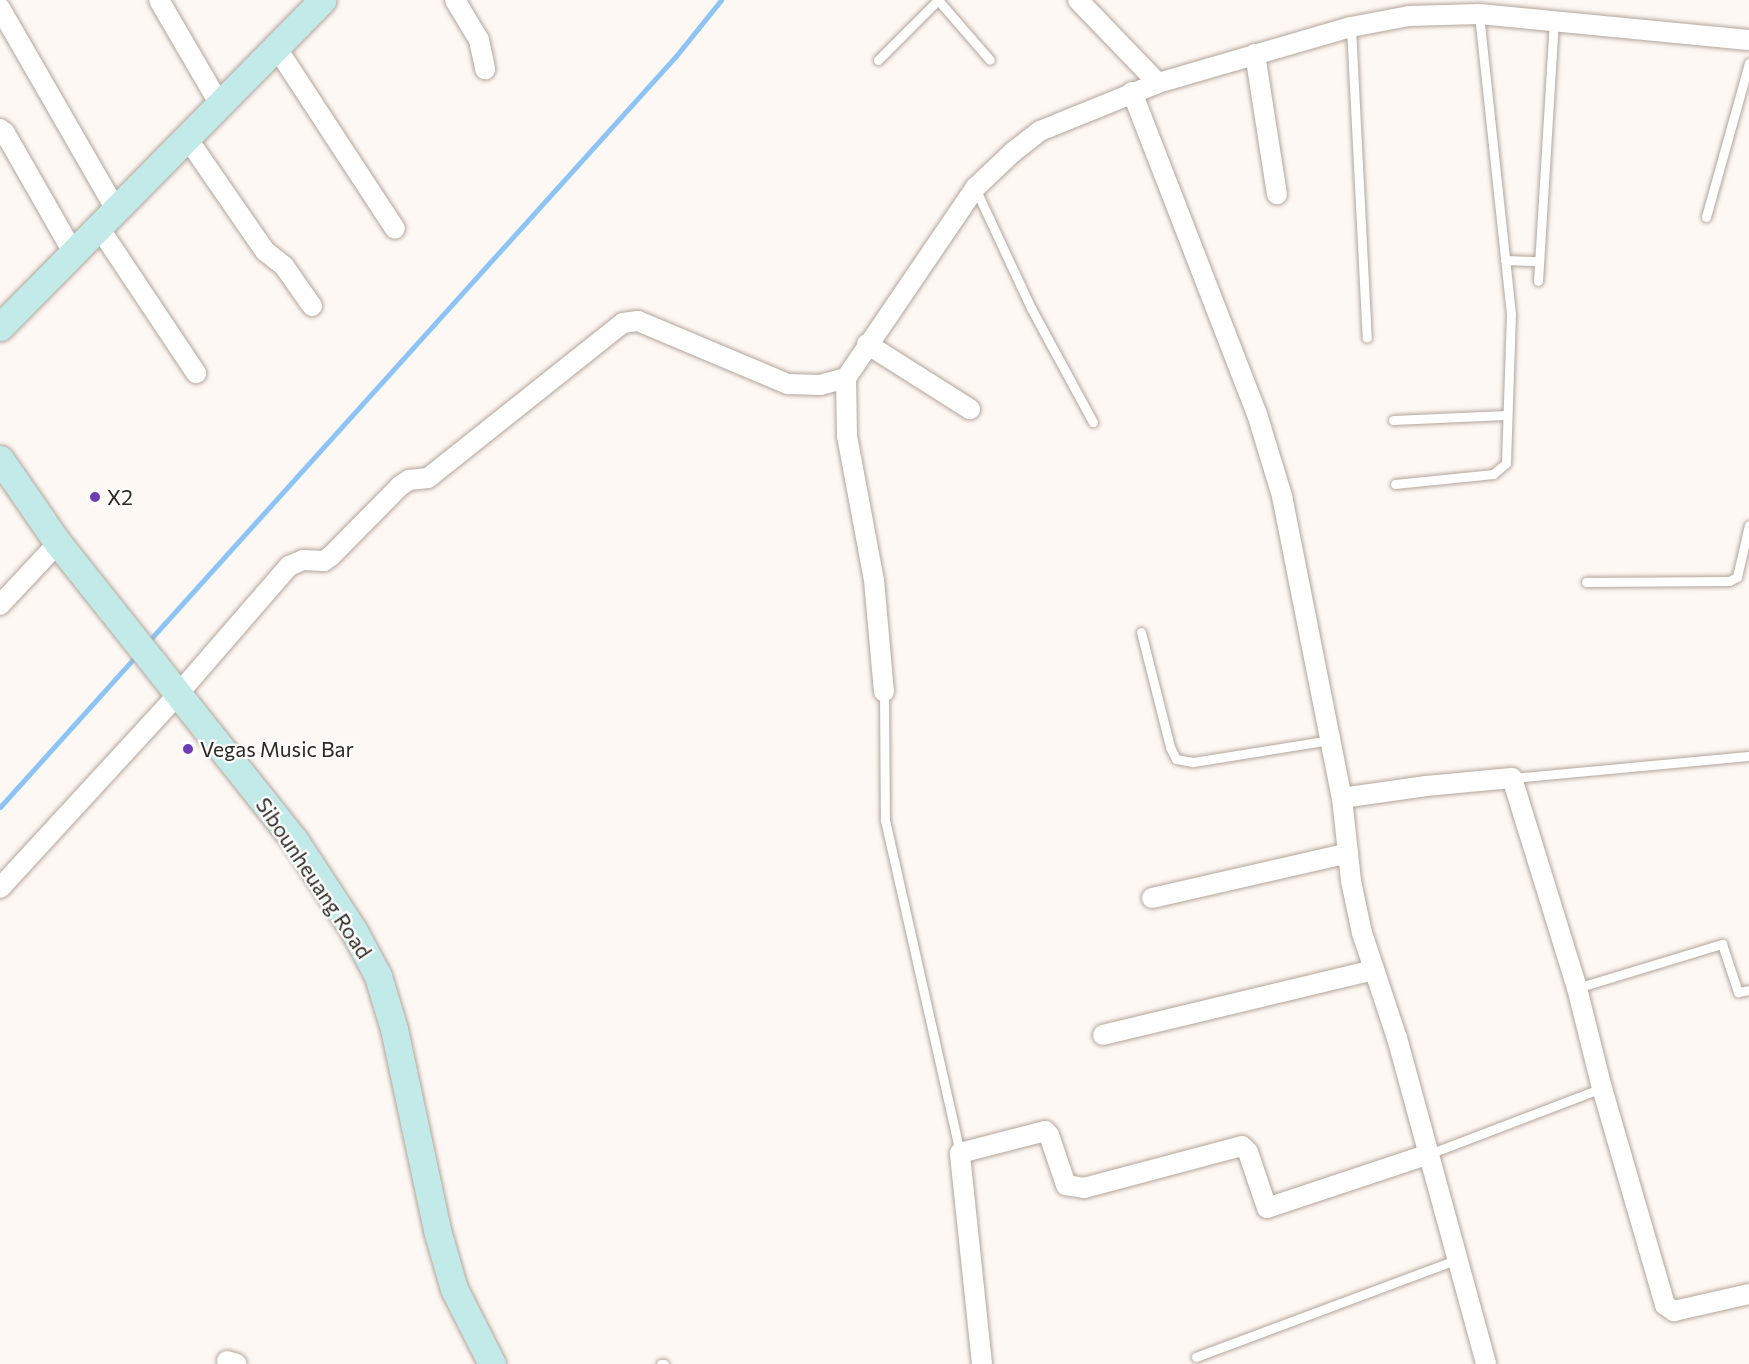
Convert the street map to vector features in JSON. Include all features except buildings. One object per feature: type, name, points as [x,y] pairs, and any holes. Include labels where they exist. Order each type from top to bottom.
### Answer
[{"type":"street","points":[[159,0],[220,105]]},
{"type":"street","points":[[0,327],[322,0]]},
{"type":"street","points":[[455,0],[479,40],[485,69]]},
{"type":"street","points":[[1078,0],[1158,83]]},
{"type":"street","points":[[0,8],[107,217],[196,373]]},
{"type":"street","points":[[884,692],[874,580],[847,436],[846,378],[975,188],[1013,152],[1040,131],[1158,83],[1351,27],[1409,16],[1479,14],[1749,40]]},
{"type":"street","points":[[276,47],[395,229]]},
{"type":"street","points":[[1255,54],[1277,194]]},
{"type":"street","points":[[1132,92],[1257,414],[1282,496],[1342,798],[1348,853],[1362,933],[1429,1154],[1486,1364]]},
{"type":"street","points":[[0,129],[5,133],[73,252]]},
{"type":"street","points":[[187,138],[265,251],[284,266],[312,306]]},
{"type":"street","points":[[0,888],[173,687],[289,566],[303,560],[324,561],[331,556],[400,486],[409,480],[428,478],[623,323],[638,321],[788,384],[820,385],[846,378]]},
{"type":"street","points":[[867,344],[970,409]]},
{"type":"street","name":"Sibounheuang Road","points":[[0,459],[58,543],[295,842],[354,931],[378,976],[394,1029],[437,1230],[453,1289],[492,1364]]},
{"type":"street","points":[[0,605],[58,543]]},
{"type":"street","points":[[1342,798],[1426,786],[1512,778],[1577,988],[1602,1088],[1665,1305],[1674,1311],[1749,1294]]},
{"type":"street","points":[[1152,898],[1348,853]]},
{"type":"street","points":[[1103,1035],[1374,970]]},
{"type":"street","points":[[982,1364],[960,1153],[1045,1131],[1049,1135],[1066,1185],[1084,1188],[1242,1146],[1248,1152],[1267,1208],[1429,1154]]},
{"type":"lane","points":[[878,60],[938,0],[990,60]]},
{"type":"lane","points":[[1395,484],[1493,474],[1506,464],[1511,314],[1479,14]]},
{"type":"lane","points":[[1538,281],[1554,22]]},
{"type":"lane","points":[[1351,27],[1367,338]]},
{"type":"lane","points":[[1706,217],[1749,63]]},
{"type":"lane","points":[[975,188],[1032,308],[1093,422]]},
{"type":"lane","points":[[1505,260],[1539,261]]},
{"type":"lane","points":[[1393,420],[1506,415]]},
{"type":"lane","points":[[1586,582],[1729,581],[1737,577],[1749,525]]},
{"type":"lane","points":[[1141,632],[1170,747],[1176,759],[1193,762],[1331,740]]},
{"type":"lane","points":[[884,692],[885,820],[960,1153]]},
{"type":"lane","points":[[1512,778],[1749,756]]},
{"type":"lane","points":[[1577,988],[1722,944],[1738,993],[1749,990]]},
{"type":"lane","points":[[1429,1154],[1602,1088]]},
{"type":"lane","points":[[1196,1357],[1458,1258]]},
{"type":"waterway","points":[[147,643],[676,56],[721,0]]},
{"type":"waterway","points":[[0,807],[137,655]]},
{"type":"place","name":"X2","points":[[95,497]]},
{"type":"place","name":"Vegas Music Bar","points":[[188,749]]}]
